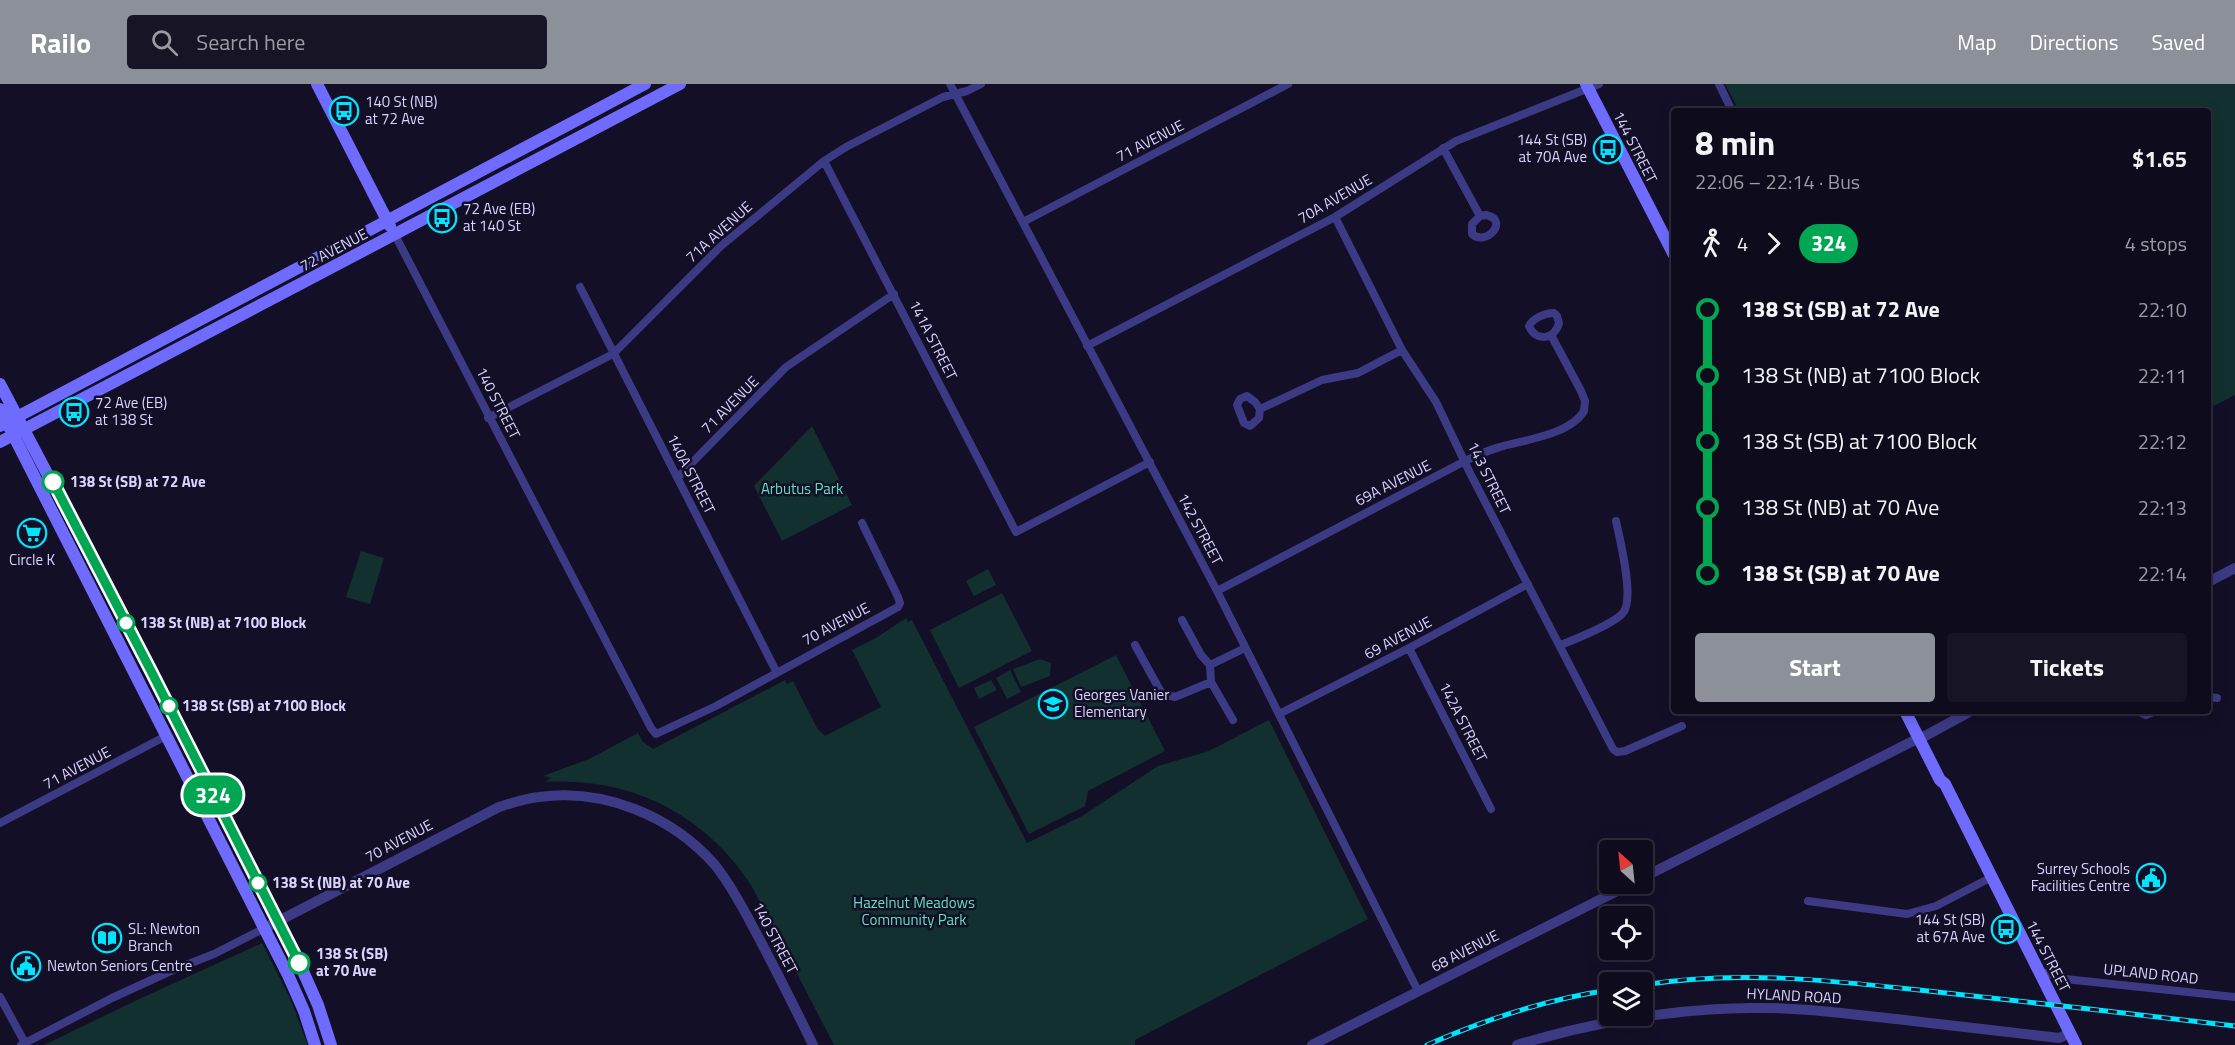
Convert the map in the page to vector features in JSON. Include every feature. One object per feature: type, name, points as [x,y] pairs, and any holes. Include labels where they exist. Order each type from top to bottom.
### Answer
[{"type":"main road","name":"140 STREET","points":[[317,84],[395,235]]},
{"type":"main road","name":"72 AVENUE","points":[[8,422],[645,84]]},
{"type":"main road","name":"72 AVENUE","points":[[0,442],[680,84]]},
{"type":"main road","name":"144 STREET","points":[[1591,86],[1671,249]]},
{"type":"main road","points":[[0,384],[8,422]]},
{"type":"main road","points":[[0,409],[8,422],[19,432],[150,669],[278,921],[315,999],[331,1045]]},
{"type":"main road","points":[[19,432],[166,736],[299,998],[315,1045]]},
{"type":"main road","name":"144 STREET","points":[[1907,714],[1922,737]]},
{"type":"main road","name":"144 STREET","points":[[1913,714],[1940,780],[1945,784],[2076,1045]]},
{"type":"street","name":"142 STREET","points":[[950,84],[1217,591],[1418,991]]},
{"type":"street","name":"71A AVENUE","points":[[488,418],[613,354],[721,246],[824,161],[846,147],[942,97],[981,84]]},
{"type":"street","name":"71 AVENUE","points":[[1023,222],[1288,84]]},
{"type":"street","points":[[1719,84],[1731,108]]},
{"type":"street","name":"70A AVENUE","points":[[1087,346],[1335,217],[1467,135],[1591,86]]},
{"type":"street","points":[[1443,148],[1480,216]]},
{"type":"street","name":"141A STREET","points":[[824,161],[1016,532],[1150,462]]},
{"type":"street","name":"143 STREET","points":[[1335,217],[1402,350],[1436,402],[1613,749],[1617,752],[1625,751],[1682,726]]},
{"type":"street","name":"140 STREET","points":[[395,235],[488,418],[656,734]]},
{"type":"street","name":"140A STREET","points":[[580,287],[777,673]]},
{"type":"street","name":"71 AVENUE","points":[[678,477],[786,367],[894,294]]},
{"type":"street","name":"69A AVENUE","points":[[1217,591],[1465,461],[1499,447],[1545,436],[1576,419],[1584,411],[1585,401],[1551,335]]},
{"type":"street","points":[[1260,409],[1322,380],[1358,373],[1402,350]]},
{"type":"street","points":[[1561,645],[1617,619],[1626,610],[1628,592],[1616,521]]},
{"type":"street","name":"70 AVENUE","points":[[656,734],[895,610],[900,603],[862,523]]},
{"type":"street","points":[[2211,580],[2235,568]]},
{"type":"street","name":"69 AVENUE","points":[[1279,714],[1410,648],[1528,584]]},
{"type":"street","points":[[1182,620],[1201,655],[1210,665],[1211,682],[1233,720]]},
{"type":"street","points":[[1135,645],[1162,694],[1175,697],[1211,682]]},
{"type":"street","points":[[1210,665],[1245,648]]},
{"type":"street","name":"142A STREET","points":[[1410,648],[1491,809]]},
{"type":"street","points":[[1653,872],[1965,714]]},
{"type":"street","name":"71 AVENUE","points":[[0,823],[166,736]]},
{"type":"street","name":"70 AVENUE","points":[[23,1044],[112,998],[214,954],[499,807],[539,796],[567,796],[620,804],[646,813],[669,826],[700,850]]},
{"type":"street","name":"140 STREET","points":[[700,850],[729,884],[813,1045]]},
{"type":"street","points":[[1808,901],[1906,914],[1936,906],[1992,877]]},
{"type":"street","name":"68 AVENUE","points":[[1312,1045],[1611,894]]},
{"type":"street","name":"UPLAND ROAD","points":[[2038,971],[2065,979],[2235,997]]},
{"type":"street","points":[[2050,994],[2055,985],[2065,979]]},
{"type":"street","points":[[0,997],[23,1044]]},
{"type":"street","name":"HYLAND ROAD","points":[[1517,1045],[1579,1028],[1620,1020],[1684,1011],[1744,1008],[1815,1010],[2059,1038],[2070,1033]]},
{"type":"green space","points":[[1725,84],[2235,84],[2235,395],[2211,407],[2211,108],[1737,108]]},
{"type":"green space","name":"Arbutus Park","points":[[812,426],[852,505],[782,541],[754,486]]},
{"type":"green space","points":[[361,551],[384,558],[370,604],[346,597]]},
{"type":"green space","points":[[988,569],[996,585],[974,596],[966,581]]},
{"type":"green space","points":[[1002,593],[1032,651],[959,688],[930,630]]},
{"type":"green space","name":"Hazelnut Meadows Community Park","points":[[906,618],[908,622],[912,620],[1027,843],[1082,816],[1158,766],[1209,751],[1269,720],[1368,919],[1135,1040],[1135,1045],[834,1045],[751,885],[711,838],[688,820],[663,805],[636,794],[607,786],[577,782],[545,782],[551,778],[543,776],[589,759],[638,733],[643,742],[653,749],[785,680],[787,684],[793,681],[817,728],[825,736],[881,707],[852,650],[876,638]]},
{"type":"green space","points":[[1116,655],[1165,751],[1088,791],[1085,806],[1029,834],[974,727]]},
{"type":"green space","points":[[1040,659],[1051,663],[1050,676],[1021,687],[1013,669]]},
{"type":"green space","points":[[1010,670],[1021,692],[1007,699],[996,678]]},
{"type":"green space","points":[[991,680],[997,690],[979,699],[974,688]]},
{"type":"green space","points":[[262,943],[290,998],[308,1045],[44,1045],[137,1000]]},
{"type":"railway","points":[[1653,983],[1746,977],[1815,980],[2235,1026]]},
{"type":"railway","points":[[1427,1045],[1516,1011],[1599,992]]},
{"type":"bus line","name":"324","points":[[53,482],[299,963]]},
{"type":"place","name":"140 St (NB) at 72 Ave","points":[[344,111]]},
{"type":"place","name":"144 St (SB) at 70A Ave","points":[[1608,149]]},
{"type":"place","name":"72 Ave (EB) at 140 St","points":[[442,218]]},
{"type":"place","name":"72 Ave (EB) at 138 St","points":[[74,412]]},
{"type":"place","name":"138 St (SB) at 72 Ave","points":[[53,482]]},
{"type":"place","name":"Circle K","points":[[32,533]]},
{"type":"place","name":"138 St (NB) at 7100 Block","points":[[126,623]]},
{"type":"place","name":"Georges Vanier Elementary","points":[[1053,704]]},
{"type":"place","name":"138 St (SB) at 7100 Block","points":[[169,706]]},
{"type":"place","name":"Surrey Schools Facilities Centre","points":[[2151,878]]},
{"type":"place","name":"138 St (NB) at 70 Ave","points":[[258,883]]},
{"type":"place","name":"144 St (SB) at 67A Ave","points":[[2006,929]]},
{"type":"place","name":"SL: Newton Branch","points":[[107,938]]},
{"type":"place","name":"138 St (SB) at 70 Ave","points":[[299,963]]},
{"type":"place","name":"Newton Seniors Centre","points":[[26,966]]}]
